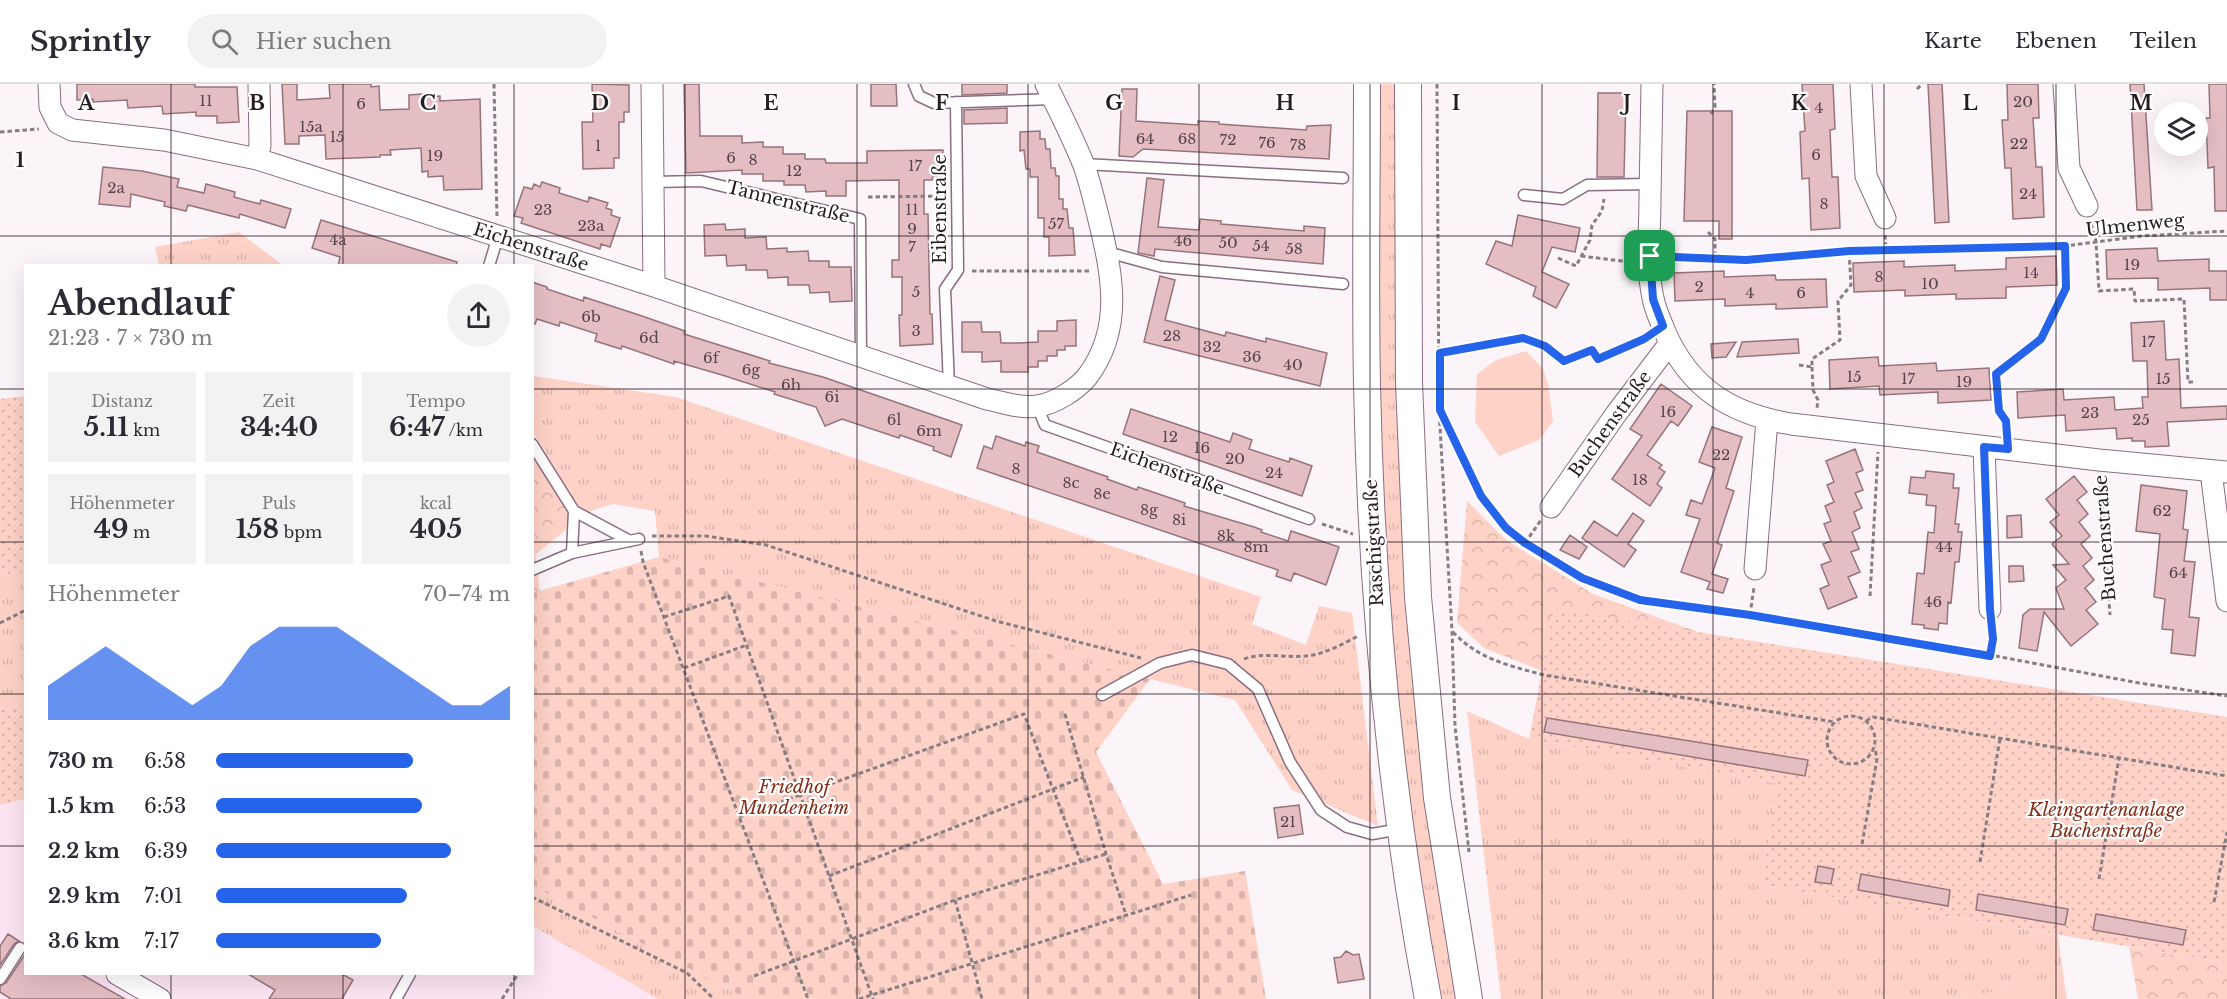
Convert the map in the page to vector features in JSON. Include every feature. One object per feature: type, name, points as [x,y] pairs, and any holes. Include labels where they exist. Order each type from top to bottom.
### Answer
[{"type":"street","points":[[49,84],[50,107],[57,123]]},
{"type":"street","points":[[257,159],[260,145],[259,84]]},
{"type":"street","points":[[652,84],[654,286]]},
{"type":"street","name":"Raschigstraße","points":[[1368,84],[1366,383],[1376,597],[1400,829],[1428,999]]},
{"type":"street","points":[[1408,84],[1409,383],[1418,597],[1437,798],[1469,999]]},
{"type":"street","name":"Buchenstraße","points":[[1652,84],[1650,260],[1653,299],[1666,334],[1683,366],[1696,382],[1731,406],[1767,420],[2099,460],[2219,471],[2227,601]]},
{"type":"street","points":[[1860,84],[1866,176],[1885,218]]},
{"type":"street","points":[[2064,84],[2069,168],[2087,206]]},
{"type":"street","name":"Eichenstraße","points":[[57,123],[72,130],[165,140],[257,159],[654,286],[987,399],[1014,405],[1037,406],[1060,398],[1079,386],[1095,366],[1105,347],[1113,299],[1108,260],[1084,164],[1050,92]]},
{"type":"street","name":"Buchenstraße","points":[[1551,507],[1616,414],[1666,334]]},
{"type":"street","points":[[1755,569],[1767,420]]},
{"type":"street","points":[[1984,447],[1990,609]]},
{"type":"street","points":[[1397,803],[1437,798]]},
{"type":"street","points":[[119,975],[160,999]]},
{"type":"lane","points":[[914,84],[919,96],[934,103],[1050,92]]},
{"type":"lane","name":"Eibenstraße","points":[[949,386],[945,289],[958,270],[956,102]]},
{"type":"lane","points":[[1084,164],[1343,178]]},
{"type":"lane","name":"Tannenstraße","points":[[652,182],[700,181],[860,219],[861,356]]},
{"type":"lane","points":[[1524,195],[1563,199],[1587,185],[1651,184]]},
{"type":"lane","points":[[490,264],[498,236]]},
{"type":"lane","points":[[1108,260],[1343,284]]},
{"type":"lane","name":"Eichenstraße","points":[[1037,406],[1045,425],[1309,519]]},
{"type":"lane","points":[[534,447],[574,511],[635,540]]},
{"type":"lane","points":[[572,553],[574,511]]},
{"type":"lane","points":[[534,569],[572,553],[635,540]]},
{"type":"lane","points":[[1102,695],[1160,663],[1192,655],[1228,664],[1258,689],[1290,762],[1321,810],[1347,827],[1372,834],[1400,829]]},
{"type":"lane","points":[[0,979],[20,948]]},
{"type":"lane","points":[[396,999],[409,975]]},
{"type":"path","points":[[494,84],[498,236]]},
{"type":"path","points":[[1437,84],[1440,410],[1455,726],[1469,852]]},
{"type":"path","points":[[1711,114],[1715,107],[1714,84]]},
{"type":"path","points":[[1917,89],[1922,84]]},
{"type":"path","points":[[0,132],[51,128],[57,123]]},
{"type":"path","points":[[1581,256],[1590,240],[1592,225],[1602,211],[1606,185]]},
{"type":"path","points":[[868,197],[957,195]]},
{"type":"path","name":"Ulmenweg","points":[[1558,258],[1576,266],[1581,256],[1650,260],[1746,260],[1849,251],[2065,246],[2142,236],[2227,231]]},
{"type":"path","points":[[1708,232],[1715,239],[1715,259]]},
{"type":"path","points":[[2096,241],[2099,291],[2133,289],[2135,301],[2184,299],[2188,382],[2196,382]]},
{"type":"path","points":[[2008,449],[2006,421],[1999,411],[1996,374],[2041,339],[2066,288],[2065,246]]},
{"type":"path","points":[[1816,427],[1818,400],[1813,390],[1812,359],[1840,340],[1838,301],[1851,285],[1849,251]]},
{"type":"path","points":[[958,270],[1089,272],[1108,260]]},
{"type":"path","points":[[1440,353],[1523,338],[1545,346],[1564,361],[1592,350],[1598,359],[1644,339],[1666,334]]},
{"type":"path","points":[[1799,365],[1812,367]]},
{"type":"path","points":[[1440,410],[1481,496],[1506,528],[1525,543],[1582,578],[1640,600],[1750,615],[2139,683],[2227,696]]},
{"type":"path","points":[[1870,596],[1878,435]]},
{"type":"path","name":"Buchenstraße","points":[[2099,460],[2110,615]]},
{"type":"path","points":[[1525,543],[1551,507]]},
{"type":"path","points":[[1309,519],[1355,535]]},
{"type":"path","points":[[808,999],[635,540],[657,535],[706,536],[765,545],[996,621],[1160,663]]},
{"type":"path","points":[[1750,615],[1755,569]]},
{"type":"path","points":[[664,617],[729,596],[873,997]]},
{"type":"path","points":[[1990,609],[1993,639],[1990,656]]},
{"type":"path","points":[[0,623],[24,611]]},
{"type":"path","points":[[1452,631],[1478,654],[1502,664],[1544,675],[1835,722]]},
{"type":"path","points":[[1228,664],[1254,655],[1307,656],[1343,645],[1362,633]]},
{"type":"path","points":[[683,668],[747,645]]},
{"type":"path","points":[[739,817],[1024,714],[1082,862]]},
{"type":"path","points":[[1065,714],[1126,915]]},
{"type":"path","points":[[1862,844],[1877,759],[1874,732],[1866,721],[1850,716],[1835,722],[1830,728],[1827,745],[1830,753],[1842,763],[1859,764],[1866,760],[1875,746]]},
{"type":"path","points":[[1866,721],[1874,717],[2227,776]]},
{"type":"path","points":[[1980,862],[2000,738]]},
{"type":"path","points":[[2099,879],[2119,758]]},
{"type":"path","points":[[829,876],[1084,777]]},
{"type":"path","points":[[2214,902],[2227,832]]},
{"type":"path","points":[[754,976],[955,900],[1106,855]]},
{"type":"path","points":[[859,999],[873,997],[972,963],[1191,895]]},
{"type":"path","points":[[534,898],[687,973],[714,999]]},
{"type":"path","points":[[955,900],[982,999]]},
{"type":"path","points":[[502,999],[517,975]]},
{"type":"shaded area","points":[[24,799],[24,975],[534,975],[534,927],[658,999],[0,999],[0,805]]},
{"type":"green space","points":[[1367,84],[1408,84],[1409,383],[1469,999],[1428,999],[1376,597]]},
{"type":"green space","points":[[239,232],[281,264],[159,264],[155,247]]},
{"type":"green space","points":[[1526,351],[1543,369],[1548,384],[1553,421],[1539,440],[1499,456],[1475,422],[1477,374],[1496,360]]},
{"type":"green space","points":[[534,376],[676,397],[1261,597],[1252,624],[1306,645],[1319,606],[1352,613],[1378,826],[1292,790],[1235,700],[659,557],[655,511],[613,504],[588,512],[567,488],[534,434]]},
{"type":"green space","points":[[24,396],[24,573],[0,576],[0,399]]},
{"type":"green space","points":[[534,435],[567,488],[588,512],[535,555],[540,591],[534,593]]},
{"type":"green space","points":[[1467,501],[1506,540],[1593,594],[1701,633],[1554,610],[1542,671],[1484,648],[1457,623]]},
{"type":"green space","name":"Friedhof Mundenheim","points":[[659,557],[1150,679],[1096,752],[1163,884],[1245,871],[1266,999],[747,999],[534,887],[534,592]]},
{"type":"green space","points":[[24,573],[24,705],[0,709],[0,576]]},
{"type":"green space","name":"Kleingartenanlage Buchenstraße","points":[[1554,609],[2227,717],[2227,963],[1762,885],[1776,783],[1529,739]]},
{"type":"green space","points":[[24,705],[24,799],[0,805],[0,709]]},
{"type":"green space","points":[[1467,711],[1529,739],[1776,783],[1762,885],[2058,935],[2064,980],[1950,999],[1501,999]]},
{"type":"green space","points":[[534,887],[747,999],[658,999],[534,927]]},
{"type":"green space","points":[[2129,947],[2227,963],[2227,999],[2138,999]]},
{"type":"green space","points":[[2064,980],[2067,999],[1950,999]]},
{"type":"building","points":[[77,84],[195,84],[195,87],[237,87],[239,122],[217,123],[217,116],[196,116],[196,112],[163,114],[162,106],[128,108],[127,100],[93,102],[93,99],[77,100]]},
{"type":"building","points":[[282,84],[297,84],[297,100],[330,98],[329,84],[379,86],[380,110],[409,109],[409,95],[440,96],[440,101],[480,99],[482,189],[444,190],[443,176],[428,177],[428,171],[422,172],[421,148],[390,150],[391,155],[380,155],[380,157],[326,159],[325,135],[299,136],[299,144],[285,144]]},
{"type":"building","points":[[592,84],[629,85],[629,112],[624,112],[624,122],[619,122],[619,158],[614,158],[614,168],[583,169],[582,122],[593,122]]},
{"type":"building","points":[[684,84],[699,84],[700,136],[742,136],[742,143],[763,142],[763,147],[783,147],[783,154],[805,154],[805,159],[825,159],[826,163],[867,163],[867,151],[943,150],[943,176],[933,176],[932,180],[924,180],[924,214],[928,214],[930,314],[932,314],[933,344],[900,346],[899,315],[902,315],[902,277],[892,277],[892,260],[899,260],[899,180],[846,181],[846,196],[826,196],[826,191],[806,192],[805,185],[784,185],[784,181],[763,181],[763,174],[742,174],[742,170],[686,173]]},
{"type":"building","points":[[871,84],[896,84],[897,106],[871,106]]},
{"type":"building","points":[[962,84],[1007,84],[1007,93],[962,95]]},
{"type":"building","points":[[1802,84],[1833,84],[1835,129],[1830,130],[1832,177],[1838,177],[1840,228],[1811,230],[1809,178],[1802,179],[1800,132],[1805,131]]},
{"type":"building","points":[[1928,84],[1942,84],[1949,222],[1935,223]]},
{"type":"building","points":[[2007,84],[2038,84],[2039,118],[2033,118],[2036,167],[2042,167],[2044,217],[2013,219],[2011,168],[2005,168],[2002,120],[2008,120]]},
{"type":"building","points":[[2130,84],[2144,84],[2152,210],[2137,210]]},
{"type":"building","points":[[2209,84],[2227,84],[2227,211],[2215,211],[2214,167],[2208,168],[2208,118],[2210,118]]},
{"type":"building","points":[[1122,89],[1137,89],[1136,121],[1198,125],[1198,121],[1219,122],[1219,124],[1306,130],[1307,126],[1331,125],[1329,159],[1143,149],[1133,157],[1119,156]]},
{"type":"building","points":[[1598,93],[1626,93],[1624,177],[1597,177]]},
{"type":"building","points":[[1007,108],[1007,123],[964,124],[964,110]]},
{"type":"building","points":[[1687,111],[1732,111],[1732,239],[1719,239],[1719,221],[1684,221]]},
{"type":"building","points":[[1040,131],[1040,139],[1045,139],[1046,149],[1050,149],[1051,168],[1055,168],[1056,176],[1059,176],[1059,199],[1063,199],[1063,209],[1067,209],[1069,228],[1073,228],[1075,255],[1049,256],[1049,237],[1044,237],[1044,218],[1038,218],[1038,177],[1030,177],[1030,169],[1026,169],[1024,150],[1020,151],[1020,132]]},
{"type":"building","points":[[103,167],[142,171],[179,179],[177,187],[204,193],[206,184],[235,192],[234,197],[260,204],[261,200],[291,209],[285,228],[240,214],[239,218],[188,205],[186,211],[164,206],[165,202],[131,194],[130,207],[99,204]]},
{"type":"building","points":[[1147,178],[1164,180],[1158,227],[1199,230],[1200,219],[1221,221],[1221,224],[1304,231],[1304,226],[1325,228],[1323,264],[1155,249],[1154,256],[1138,253]]},
{"type":"building","points":[[542,182],[560,188],[559,193],[588,202],[589,197],[608,203],[606,208],[612,210],[611,215],[620,218],[610,247],[601,244],[600,249],[521,223],[523,218],[514,216],[524,187],[532,189],[534,184],[540,187]]},
{"type":"building","points":[[1518,215],[1580,228],[1575,252],[1552,247],[1542,272],[1569,284],[1556,308],[1533,296],[1536,287],[1486,264],[1496,241],[1512,246]]},
{"type":"building","points":[[321,220],[457,262],[456,264],[338,264],[340,257],[312,248]]},
{"type":"building","points":[[725,224],[726,230],[745,229],[745,238],[766,237],[767,249],[787,248],[787,252],[808,251],[809,261],[829,261],[829,267],[851,267],[852,301],[830,302],[829,292],[810,293],[809,285],[788,285],[788,277],[768,278],[767,270],[746,270],[746,265],[727,266],[726,255],[705,256],[704,225]]},
{"type":"building","points":[[2157,248],[2158,261],[2209,259],[2209,271],[2227,271],[2227,300],[2210,300],[2210,288],[2158,290],[2158,278],[2107,279],[2106,250]]},
{"type":"building","points":[[2056,256],[2057,285],[2006,287],[2006,298],[1956,299],[1956,294],[1905,296],[1905,290],[1854,292],[1853,263],[1904,261],[1904,267],[1955,265],[1955,271],[2006,269],[2006,258]]},
{"type":"building","points":[[1724,271],[1724,277],[1775,275],[1776,280],[1826,279],[1827,307],[1776,309],[1776,304],[1725,306],[1725,299],[1675,301],[1674,273]]},
{"type":"building","points":[[1160,276],[1175,280],[1165,320],[1225,336],[1226,332],[1266,342],[1266,338],[1327,353],[1320,386],[1144,342]]},
{"type":"building","points":[[534,283],[583,301],[584,297],[642,316],[685,331],[684,334],[770,361],[769,363],[823,377],[962,425],[951,457],[933,450],[934,447],[900,435],[899,438],[842,419],[825,426],[816,407],[722,375],[674,361],[674,364],[622,346],[621,349],[595,341],[597,334],[560,322],[559,326],[537,319],[535,324]]},
{"type":"building","points":[[1076,320],[1076,346],[1065,346],[1065,350],[1057,350],[1057,356],[1047,356],[1047,361],[1038,361],[1038,367],[1028,367],[1028,372],[1001,372],[1001,361],[982,362],[982,352],[962,352],[962,322],[981,322],[982,332],[1000,332],[1001,343],[1019,343],[1038,342],[1038,331],[1057,331],[1057,321]]},
{"type":"building","points":[[2164,321],[2166,360],[2179,359],[2181,408],[2227,406],[2227,419],[2167,422],[2169,446],[2145,447],[2145,441],[2132,441],[2132,438],[2117,439],[2116,428],[2066,431],[2065,415],[2018,418],[2017,392],[2063,389],[2064,400],[2114,397],[2115,410],[2143,408],[2142,397],[2148,397],[2147,361],[2133,361],[2131,323]]},
{"type":"building","points":[[1798,339],[1799,353],[1737,357],[1742,342]]},
{"type":"building","points":[[1736,342],[1726,357],[1712,358],[1711,344]]},
{"type":"building","points":[[1878,357],[1879,366],[1936,363],[1937,371],[1989,368],[1991,400],[1938,403],[1938,392],[1880,395],[1879,386],[1830,389],[1829,360]]},
{"type":"building","points":[[1661,384],[1692,406],[1678,426],[1671,421],[1647,455],[1662,465],[1659,468],[1665,472],[1657,484],[1662,488],[1650,506],[1612,479],[1642,436],[1630,429]]},
{"type":"building","points":[[1131,409],[1230,442],[1233,433],[1252,440],[1249,449],[1289,462],[1290,458],[1312,466],[1302,496],[1123,434]]},
{"type":"building","points":[[1712,427],[1742,437],[1726,488],[1734,491],[1717,543],[1722,545],[1712,574],[1728,579],[1723,593],[1707,589],[1710,582],[1681,572],[1700,519],[1686,515],[1691,500],[1702,504],[1715,468],[1699,462]]},
{"type":"building","points":[[996,436],[1025,446],[1026,442],[1039,446],[1037,452],[1108,477],[1107,479],[1185,503],[1184,506],[1254,527],[1262,530],[1261,532],[1288,541],[1291,531],[1339,547],[1326,585],[1294,573],[1291,581],[1276,576],[1278,570],[977,468],[984,446],[992,449]]},
{"type":"building","points":[[1855,449],[1863,470],[1856,473],[1863,490],[1855,493],[1862,508],[1854,512],[1860,528],[1852,532],[1859,549],[1851,552],[1860,572],[1848,577],[1857,597],[1828,609],[1820,589],[1829,585],[1821,565],[1831,561],[1823,544],[1831,541],[1824,524],[1831,521],[1825,506],[1834,502],[1827,485],[1834,482],[1826,461]]},
{"type":"building","points":[[1926,471],[1954,474],[1953,488],[1959,488],[1955,524],[1959,524],[1958,532],[1962,532],[1959,562],[1955,562],[1951,603],[1948,602],[1947,624],[1939,623],[1938,630],[1912,624],[1917,573],[1924,574],[1928,532],[1934,533],[1936,506],[1926,505],[1927,495],[1909,493],[1911,477],[1925,478]]},
{"type":"building","points":[[2074,476],[2087,492],[2077,500],[2088,514],[2079,522],[2090,536],[2081,544],[2092,558],[2083,566],[2094,580],[2085,588],[2096,602],[2086,610],[2098,624],[2071,646],[2044,612],[2037,651],[2019,648],[2023,615],[2030,609],[2064,609],[2056,588],[2066,580],[2053,565],[2069,564],[2052,544],[2062,536],[2050,522],[2059,515],[2046,499]]},
{"type":"building","points":[[2141,485],[2187,491],[2183,529],[2188,530],[2184,561],[2195,562],[2189,617],[2199,618],[2195,656],[2171,653],[2173,630],[2162,629],[2165,599],[2154,597],[2160,534],[2136,531]]},
{"type":"building","points":[[1633,513],[1644,521],[1628,544],[1636,550],[1624,567],[1582,538],[1594,521],[1617,536]]},
{"type":"building","points":[[2021,515],[2022,537],[2007,538],[2007,516]]},
{"type":"building","points":[[1570,535],[1587,547],[1579,559],[1560,550]]},
{"type":"building","points":[[2009,566],[2023,566],[2024,581],[2009,582]]},
{"type":"building","points":[[1547,718],[1808,760],[1805,776],[1544,732]]},
{"type":"building","points":[[1299,805],[1303,834],[1278,838],[1274,808]]},
{"type":"building","points":[[1818,866],[1834,869],[1831,884],[1815,882]]},
{"type":"building","points":[[1861,874],[1950,890],[1948,906],[1858,890]]},
{"type":"building","points":[[1978,894],[2068,909],[2065,925],[1976,910]]},
{"type":"building","points":[[2096,914],[2186,930],[2183,945],[2093,930]]},
{"type":"building","points":[[8,934],[19,941],[14,944],[0,965],[0,946]]},
{"type":"building","points":[[1346,951],[1353,955],[1359,954],[1364,979],[1338,983],[1334,958],[1341,957]]},
{"type":"building","points":[[24,956],[24,975],[83,975],[125,999],[11,999],[0,992],[0,986],[6,983]]},
{"type":"building","points":[[250,975],[344,975],[353,980],[342,999],[269,999],[275,990]]},
{"type":"route","points":[[2065,246],[2066,288],[2041,339],[1996,374],[1999,411],[2006,421],[2008,449],[1984,447],[1993,639],[1990,656],[1750,615],[1640,600],[1582,578],[1525,543],[1506,528],[1481,496],[1440,410],[1440,353],[1523,338],[1545,346],[1564,361],[1592,350],[1598,359],[1644,339],[1663,326],[1653,299],[1650,256],[1746,260],[1849,251],[2065,246]]}]
